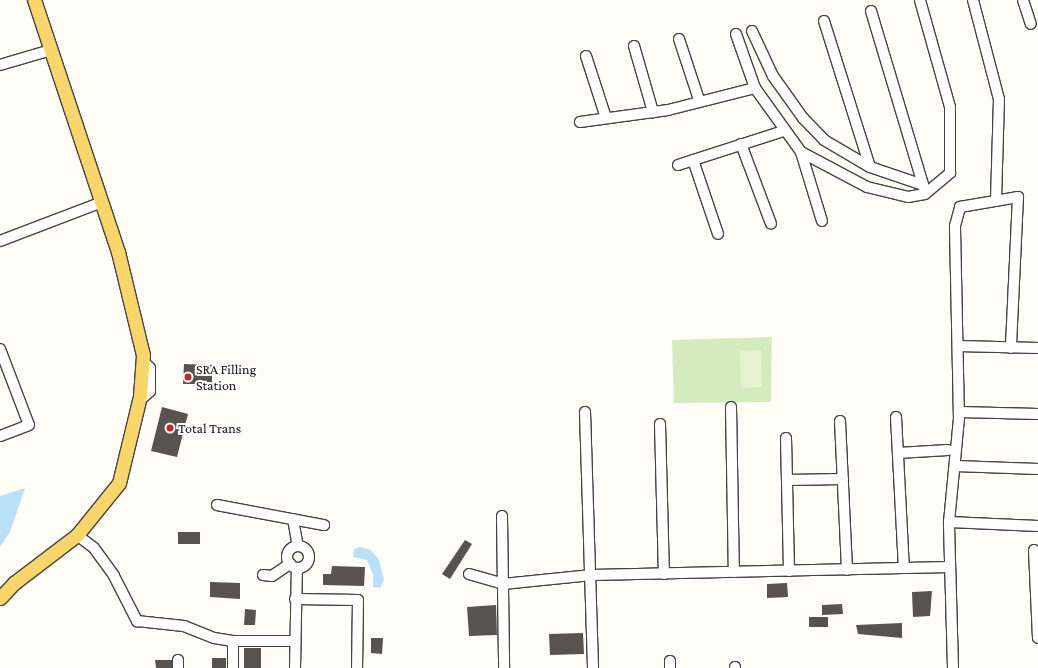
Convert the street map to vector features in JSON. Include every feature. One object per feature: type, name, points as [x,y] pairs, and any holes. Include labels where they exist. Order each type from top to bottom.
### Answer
[{"type":"main road","points":[[0,598],[14,583],[77,535],[119,483],[139,401],[142,360],[134,313],[102,202],[34,0]]},
{"type":"street","points":[[801,152],[867,187],[908,197],[950,173],[950,106],[920,0]]},
{"type":"street","points":[[973,0],[999,99],[996,201]]},
{"type":"street","points":[[1023,0],[1031,24]]},
{"type":"street","points":[[871,11],[924,189]]},
{"type":"street","points":[[824,21],[870,167]]},
{"type":"street","points":[[752,31],[773,76],[803,118],[824,140],[870,167],[924,189]]},
{"type":"street","points":[[736,34],[755,88],[783,130],[801,152],[822,221]]},
{"type":"street","points":[[679,39],[699,100]]},
{"type":"street","points":[[634,46],[653,112]]},
{"type":"street","points":[[0,65],[50,50]]},
{"type":"street","points":[[586,56],[606,118]]},
{"type":"street","points":[[580,122],[653,112],[755,88]]},
{"type":"street","points":[[678,165],[783,130]]},
{"type":"street","points":[[741,144],[771,224]]},
{"type":"street","points":[[693,160],[718,234]]},
{"type":"street","points":[[953,668],[950,522],[959,412],[955,226],[960,207],[1018,197],[1011,348]]},
{"type":"street","points":[[0,241],[102,202]]},
{"type":"street","points":[[958,346],[1038,348]]},
{"type":"street","points":[[0,349],[29,425],[0,436]]},
{"type":"street","points":[[731,406],[734,572]]},
{"type":"street","points":[[585,412],[592,576],[593,668]]},
{"type":"street","points":[[959,412],[1038,414]]},
{"type":"street","points":[[896,417],[904,568]]},
{"type":"street","points":[[840,421],[848,570]]},
{"type":"street","points":[[660,424],[664,574]]},
{"type":"street","points":[[786,438],[789,571]]},
{"type":"street","points":[[898,453],[948,450]]},
{"type":"street","points":[[955,466],[1038,469]]},
{"type":"street","points":[[787,480],[843,479]]},
{"type":"street","points":[[217,505],[324,525]]},
{"type":"street","points":[[502,516],[504,668]]},
{"type":"street","points":[[294,519],[298,546]]},
{"type":"street","points":[[950,522],[1038,526]]},
{"type":"street","points":[[77,535],[94,548],[114,576],[137,621],[184,626],[214,638],[233,641],[295,641]]},
{"type":"street","points":[[263,576],[272,576],[294,566],[306,565],[309,559],[305,549],[298,546]]},
{"type":"street","points":[[295,668],[294,566],[288,554],[298,546]]},
{"type":"street","points":[[1034,550],[1038,638]]},
{"type":"street","points":[[469,574],[503,584],[592,576],[950,568]]},
{"type":"street","points":[[295,599],[358,600],[357,668]]},
{"type":"street","points":[[233,641],[233,668]]},
{"type":"green space","points":[[772,337],[771,402],[674,403],[672,340]]},
{"type":"green space","points":[[761,350],[762,387],[741,388],[740,351]]},
{"type":"water","points":[[25,488],[10,532],[0,547],[0,496]]},
{"type":"water","points":[[360,547],[371,550],[379,560],[384,580],[380,588],[373,587],[373,575],[367,560],[353,557],[354,549]]},
{"type":"building","points":[[184,364],[212,365],[212,384],[183,384]]},
{"type":"building","points":[[162,407],[188,414],[177,457],[151,451]]},
{"type":"building","points":[[178,532],[200,532],[200,544],[178,544]]},
{"type":"building","points":[[465,540],[472,544],[450,579],[442,574]]},
{"type":"building","points":[[332,566],[365,567],[364,586],[323,585],[323,574],[331,574]]},
{"type":"building","points":[[210,582],[240,583],[240,599],[210,597]]},
{"type":"building","points":[[787,583],[788,597],[767,598],[767,584]]},
{"type":"building","points":[[932,591],[930,616],[913,617],[912,592]]},
{"type":"building","points":[[842,604],[843,614],[822,615],[822,605]]},
{"type":"building","points":[[496,605],[497,635],[469,636],[467,607]]},
{"type":"building","points":[[245,609],[256,610],[255,625],[244,625]]},
{"type":"building","points":[[809,617],[828,617],[828,627],[809,627]]},
{"type":"building","points":[[902,623],[902,638],[858,634],[856,625]]},
{"type":"building","points":[[583,633],[584,654],[550,655],[549,634]]},
{"type":"building","points":[[371,638],[383,638],[382,654],[371,653]]},
{"type":"building","points":[[244,648],[261,648],[261,668],[244,668]]},
{"type":"building","points":[[212,658],[226,658],[226,668],[212,668]]},
{"type":"building","points":[[155,660],[172,660],[172,668],[156,668]]},
{"type":"place","name":"SRA Filling Station","points":[[188,377]]},
{"type":"place","name":"Total Trans","points":[[170,428]]}]
